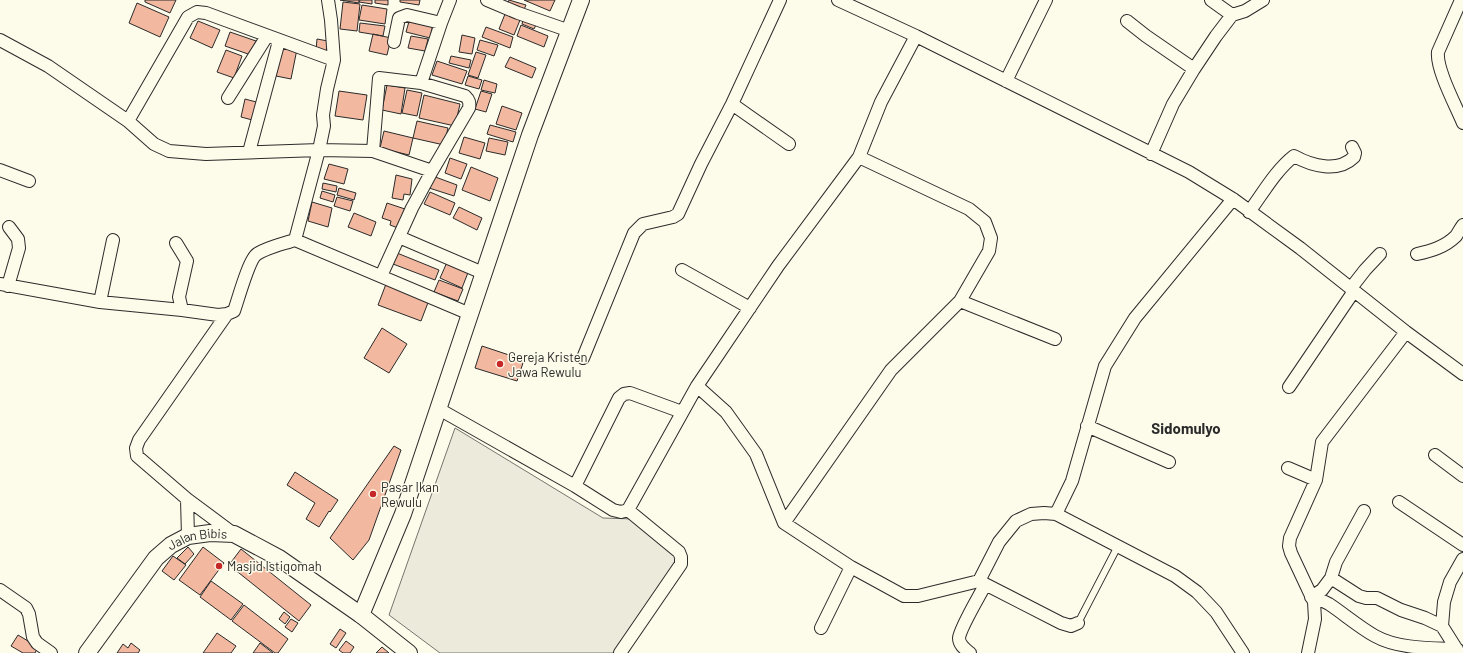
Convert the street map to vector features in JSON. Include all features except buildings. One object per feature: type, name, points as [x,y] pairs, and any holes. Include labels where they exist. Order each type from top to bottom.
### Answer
[{"type":"main road","points":[[361,615],[403,514],[437,408],[530,135],[581,0]]},
{"type":"main road","name":"Jalan Bibis","points":[[87,653],[156,558],[171,545],[188,536],[210,533],[234,534],[279,558],[361,615],[409,653]]},
{"type":"street","points":[[296,240],[319,150],[324,126],[327,89],[334,60],[328,0]]},
{"type":"street","points":[[421,83],[440,23],[450,0]]},
{"type":"street","points":[[486,0],[524,16],[570,31]]},
{"type":"street","points":[[583,358],[634,233],[643,224],[673,217],[678,214],[732,104],[780,0]]},
{"type":"street","points":[[838,0],[858,5],[916,36],[1189,172],[1233,199],[1300,248],[1406,332],[1463,374]]},
{"type":"street","points":[[1006,81],[1046,0]]},
{"type":"street","points":[[1211,0],[1232,15]]},
{"type":"street","points":[[1151,154],[1173,104],[1194,68],[1232,15],[1245,11],[1263,0]]},
{"type":"street","points":[[1461,0],[1437,57],[1463,123]]},
{"type":"street","points":[[128,121],[188,17],[197,12],[206,13],[334,60]]},
{"type":"street","points":[[394,42],[399,18],[403,16],[407,15],[440,23]]},
{"type":"street","points":[[1127,21],[1146,36],[1194,68]]},
{"type":"street","points":[[228,98],[266,36]]},
{"type":"street","points":[[437,408],[575,486],[613,510],[620,512],[628,510],[697,386],[778,266],[859,157],[881,102],[916,36]]},
{"type":"street","points":[[0,40],[48,66],[128,121],[154,144],[169,150],[206,154],[319,150],[373,151],[432,171]]},
{"type":"street","points":[[249,152],[279,41]]},
{"type":"street","points":[[373,151],[379,78],[421,83],[465,96],[468,99],[470,103],[469,108],[432,171],[381,276]]},
{"type":"street","points":[[732,104],[789,144]]},
{"type":"street","points":[[1249,212],[1280,170],[1294,156],[1322,167],[1341,166],[1351,161],[1354,157],[1355,153],[1352,147]]},
{"type":"street","points":[[784,523],[891,370],[960,301],[989,251],[991,238],[985,222],[969,209],[859,157]]},
{"type":"street","points":[[0,170],[29,180]]},
{"type":"street","points":[[1056,514],[1072,481],[1105,366],[1135,318],[1233,199]]},
{"type":"street","points":[[1417,254],[1433,250],[1445,244],[1456,236],[1463,225]]},
{"type":"street","points":[[8,227],[18,238],[18,248],[4,285],[100,302],[218,315],[227,314],[234,311],[250,265],[256,254],[269,248],[296,240],[470,314]]},
{"type":"street","points":[[399,237],[483,273]]},
{"type":"street","points":[[100,302],[113,240]]},
{"type":"street","points":[[176,243],[187,261],[179,297],[182,310]]},
{"type":"street","points":[[1289,388],[1365,270],[1380,254]]},
{"type":"street","points":[[682,270],[750,308]]},
{"type":"street","points":[[960,301],[1055,339]]},
{"type":"street","points":[[227,314],[144,434],[136,448],[137,456],[187,499],[234,534]]},
{"type":"street","points":[[1308,653],[1314,619],[1313,599],[1291,553],[1289,546],[1290,538],[1316,480],[1322,442],[1406,332]]},
{"type":"street","points":[[697,386],[726,412],[756,454],[784,523],[852,567],[904,596],[918,596],[982,583],[1061,623],[1071,626],[1078,622]]},
{"type":"street","points":[[575,486],[619,398],[624,394],[630,393],[682,412]]},
{"type":"street","points":[[1087,426],[1170,462]]},
{"type":"street","points":[[1435,455],[1463,476]]},
{"type":"street","points":[[1288,468],[1316,480]]},
{"type":"street","points":[[187,499],[188,536]]},
{"type":"street","points":[[1399,502],[1463,545]]},
{"type":"street","points":[[620,653],[676,573],[681,564],[682,557],[679,552],[628,510]]},
{"type":"street","points":[[1313,599],[1331,578],[1336,562],[1364,511]]},
{"type":"street","points":[[970,653],[960,644],[959,638],[973,608],[999,542],[1016,521],[1031,514],[1044,513],[1056,514],[1175,576],[1197,592],[1216,612],[1243,653]]},
{"type":"street","points":[[1442,626],[1444,602],[1448,589],[1463,559]]},
{"type":"street","points":[[821,628],[852,567]]},
{"type":"street","points":[[1331,578],[1359,596],[1366,598],[1377,598],[1401,610],[1425,618],[1442,626],[1458,651]]},
{"type":"street","points":[[0,590],[26,608],[29,614],[33,637],[37,643],[51,653]]},
{"type":"street","points":[[1313,599],[1321,600],[1329,604],[1375,637],[1420,648],[1458,651]]},
{"type":"lane","points":[[1078,622],[1118,546]]},
{"type":"shaded area","points":[[455,428],[603,518],[634,519],[682,553],[613,653],[440,653],[389,615]]},
{"type":"place","name":"Gereja Kristen Jawa Rewulu","points":[[500,364]]},
{"type":"place","name":"Pasar Ikan Rewulu","points":[[373,494]]},
{"type":"place","name":"Masjid Istiqomah","points":[[219,566]]},
{"type":"district","name":"Sidomulyo","points":[[1186,429]]}]
